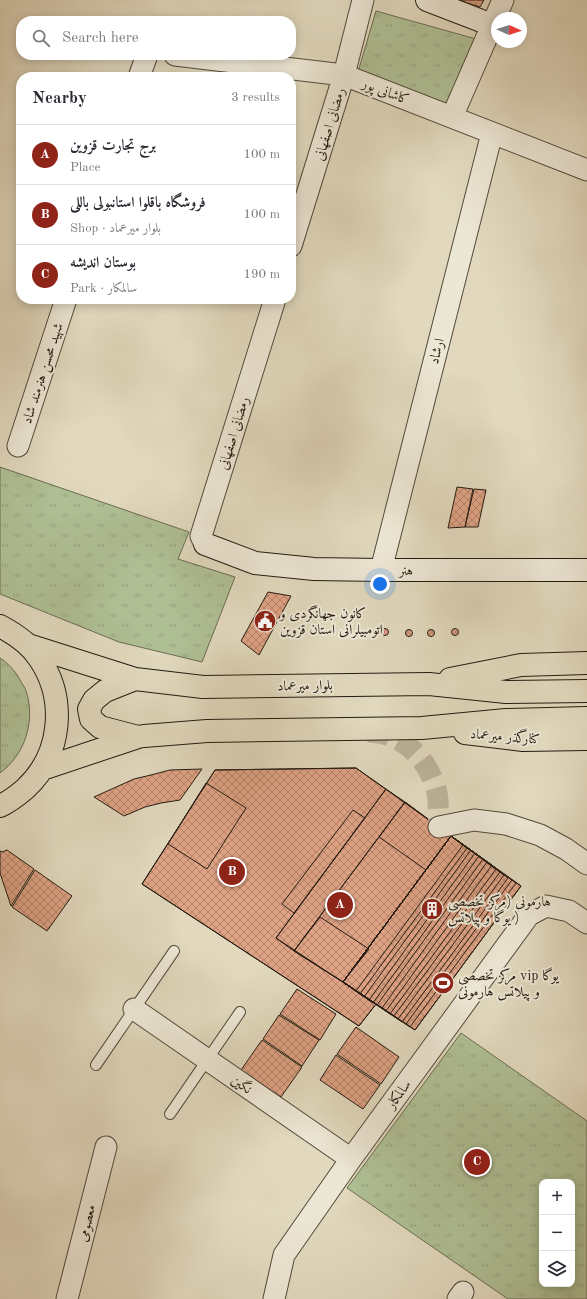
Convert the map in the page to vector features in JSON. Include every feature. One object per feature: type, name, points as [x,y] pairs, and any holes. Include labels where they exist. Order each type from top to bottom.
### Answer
[{"type":"main road","points":[[0,626],[15,634],[28,645],[48,672],[54,688],[58,721],[50,754],[42,769],[32,783],[19,794],[0,806]]},
{"type":"main road","name":"بلوار میرعماد","points":[[28,645],[135,679],[203,687],[429,684],[506,692],[587,691]]},
{"type":"main road","points":[[429,684],[521,665],[587,663]]},
{"type":"main road","points":[[135,679],[106,691],[94,700],[89,710],[91,719],[100,727],[138,737]]},
{"type":"main road","points":[[42,769],[138,737],[207,731],[422,728],[506,720],[587,718]]},
{"type":"main road","name":"کنارگذر میرعماد","points":[[422,728],[523,740],[587,740]]},
{"type":"street","name":"رمضانی اصفهانی","points":[[296,230],[344,75],[363,0]]},
{"type":"street","points":[[427,0],[491,25]]},
{"type":"street","points":[[498,12],[503,0]]},
{"type":"street","points":[[452,117],[491,27]]},
{"type":"street","points":[[141,72],[145,60]]},
{"type":"street","name":"کاشانی پور","points":[[217,60],[344,75],[587,170]]},
{"type":"street","name":"ارشاد","points":[[381,570],[492,132]]},
{"type":"street","name":"شهید محسن هنرمند شاد","points":[[18,446],[64,304]]},
{"type":"street","name":"رمضانی اصفهانی","points":[[205,544],[201,536],[273,304]]},
{"type":"street","name":"هنر","points":[[205,544],[256,563],[314,569],[587,570]]},
{"type":"street","points":[[439,827],[474,820],[506,824],[540,835],[566,849],[587,864]]},
{"type":"street","name":"سالمکار","points":[[274,1299],[284,1255],[351,1159],[529,915],[546,906],[569,911],[587,923]]},
{"type":"street","name":"نگین","points":[[134,1009],[351,1159]]},
{"type":"street","name":"معصومی","points":[[67,1299],[106,1147]]},
{"type":"lane","points":[[96,1065],[174,951]]},
{"type":"lane","points":[[170,1114],[240,1012]]},
{"type":"green space","points":[[376,11],[476,39],[446,108],[358,72]]},
{"type":"green space","points":[[0,467],[189,532],[178,559],[235,577],[202,662],[119,642],[0,594]]},
{"type":"green space","points":[[0,658],[14,671],[25,688],[29,702],[30,714],[29,725],[22,747],[16,757],[0,773]]},
{"type":"green space","points":[[461,1033],[587,1121],[587,1299],[508,1299],[347,1188]]},
{"type":"building","points":[[458,0],[484,0],[480,7]]},
{"type":"building","points":[[457,487],[473,489],[465,527],[448,528]]},
{"type":"building","points":[[474,489],[486,490],[478,527],[465,527]]},
{"type":"building","name":"کانون جهانگردی و اتومبیلرانی استان قزوین","points":[[268,592],[291,596],[259,655],[241,641]]},
{"type":"building","points":[[455,628],[458,629],[458,635],[455,636],[452,635],[451,632],[452,629]]},
{"type":"building","points":[[385,629],[388,632],[385,635],[382,632]]},
{"type":"building","points":[[409,630],[412,633],[409,636],[406,633]]},
{"type":"building","points":[[431,630],[434,633],[431,636],[428,633]]},
{"type":"building","points":[[356,768],[386,789],[276,938],[376,1004],[359,1026],[142,884],[215,770]]},
{"type":"building","points":[[356,768],[521,886],[415,1030],[376,1004],[359,1026],[142,884],[215,770]]},
{"type":"building","points":[[202,769],[180,800],[145,807],[124,816],[94,797],[134,779],[170,770]]},
{"type":"building","points":[[206,783],[246,808],[207,869],[168,844]]},
{"type":"building","points":[[386,789],[405,802],[294,951],[276,938]]},
{"type":"building","points":[[405,802],[451,836],[343,982],[294,951]]},
{"type":"building","points":[[405,802],[451,836],[426,870],[379,837]]},
{"type":"building","points":[[353,810],[365,818],[294,913],[282,904]]},
{"type":"building","name":"هارمونی (مرکز تخصصی یوگا و پیلاتس )","points":[[451,836],[521,886],[415,1030],[343,982]]},
{"type":"building","name":"هارمونی (مرکز تخصصی یوگا و پیلاتس )","points":[[451,836],[516,883],[410,1027],[343,982]]},
{"type":"building","name":"هارمونی (مرکز تخصصی یوگا و پیلاتس )","points":[[451,836],[512,880],[406,1024],[343,982]]},
{"type":"building","name":"هارمونی (مرکز تخصصی یوگا و پیلاتس )","points":[[451,836],[508,878],[402,1022],[343,982]]},
{"type":"building","name":"هارمونی (مرکز تخصصی یوگا و پیلاتس )","points":[[451,836],[504,875],[398,1019],[343,982]]},
{"type":"building","name":"هارمونی (مرکز تخصصی یوگا و پیلاتس )","points":[[451,836],[500,872],[394,1016],[343,982]]},
{"type":"building","name":"هارمونی (مرکز تخصصی یوگا و پیلاتس )","points":[[451,836],[496,869],[390,1014],[343,982]]},
{"type":"building","name":"هارمونی (مرکز تخصصی یوگا و پیلاتس )","points":[[451,836],[492,865],[386,1011],[343,982]]},
{"type":"building","name":"هارمونی (مرکز تخصصی یوگا و پیلاتس )","points":[[451,836],[487,862],[382,1008],[343,982]]},
{"type":"building","name":"هارمونی (مرکز تخصصی یوگا و پیلاتس )","points":[[451,836],[483,859],[377,1005],[343,982]]},
{"type":"building","name":"هارمونی (مرکز تخصصی یوگا و پیلاتس )","points":[[451,836],[479,856],[373,1003],[343,982]]},
{"type":"building","points":[[451,836],[475,853],[369,1000],[343,982]]},
{"type":"building","points":[[451,836],[471,850],[364,997],[343,982]]},
{"type":"building","points":[[451,836],[467,848],[360,994],[343,982]]},
{"type":"building","points":[[451,836],[463,845],[356,991],[343,982]]},
{"type":"building","points":[[7,850],[34,869],[11,906],[0,873],[0,851],[2,852]]},
{"type":"building","points":[[35,870],[72,896],[47,931],[12,907]]},
{"type":"building","points":[[320,917],[369,949],[343,982],[294,951]]},
{"type":"building","points":[[297,989],[336,1014],[320,1040],[280,1014]]},
{"type":"building","points":[[279,1015],[319,1040],[302,1066],[263,1039]]},
{"type":"building","points":[[356,1027],[399,1057],[381,1084],[337,1054]]},
{"type":"building","points":[[262,1040],[302,1067],[281,1097],[241,1070]]},
{"type":"building","points":[[336,1055],[380,1085],[363,1109],[320,1080]]},
{"type":"tunnel","points":[[369,732],[385,734],[396,739],[405,744],[420,757],[430,774],[437,793],[439,827]]},
{"type":"place","name":"کانون جهانگردی و اتومبیلرانی استان قزوین","points":[[265,621]]},
{"type":"place","name":"فروشگاه باقلوا استانبولی باللی","points":[[232,872]]},
{"type":"place","name":"برج تجارت قزوین","points":[[340,905]]},
{"type":"place","name":"هارمونی (مرکز تخصصی یوگا و پیلاتس )","points":[[432,909]]},
{"type":"place","name":"مرکز تخصصی vip یوگا و پیلاتس هارمونی","points":[[443,983]]},
{"type":"place","name":"بوستان اندیشه","points":[[477,1162]]}]
